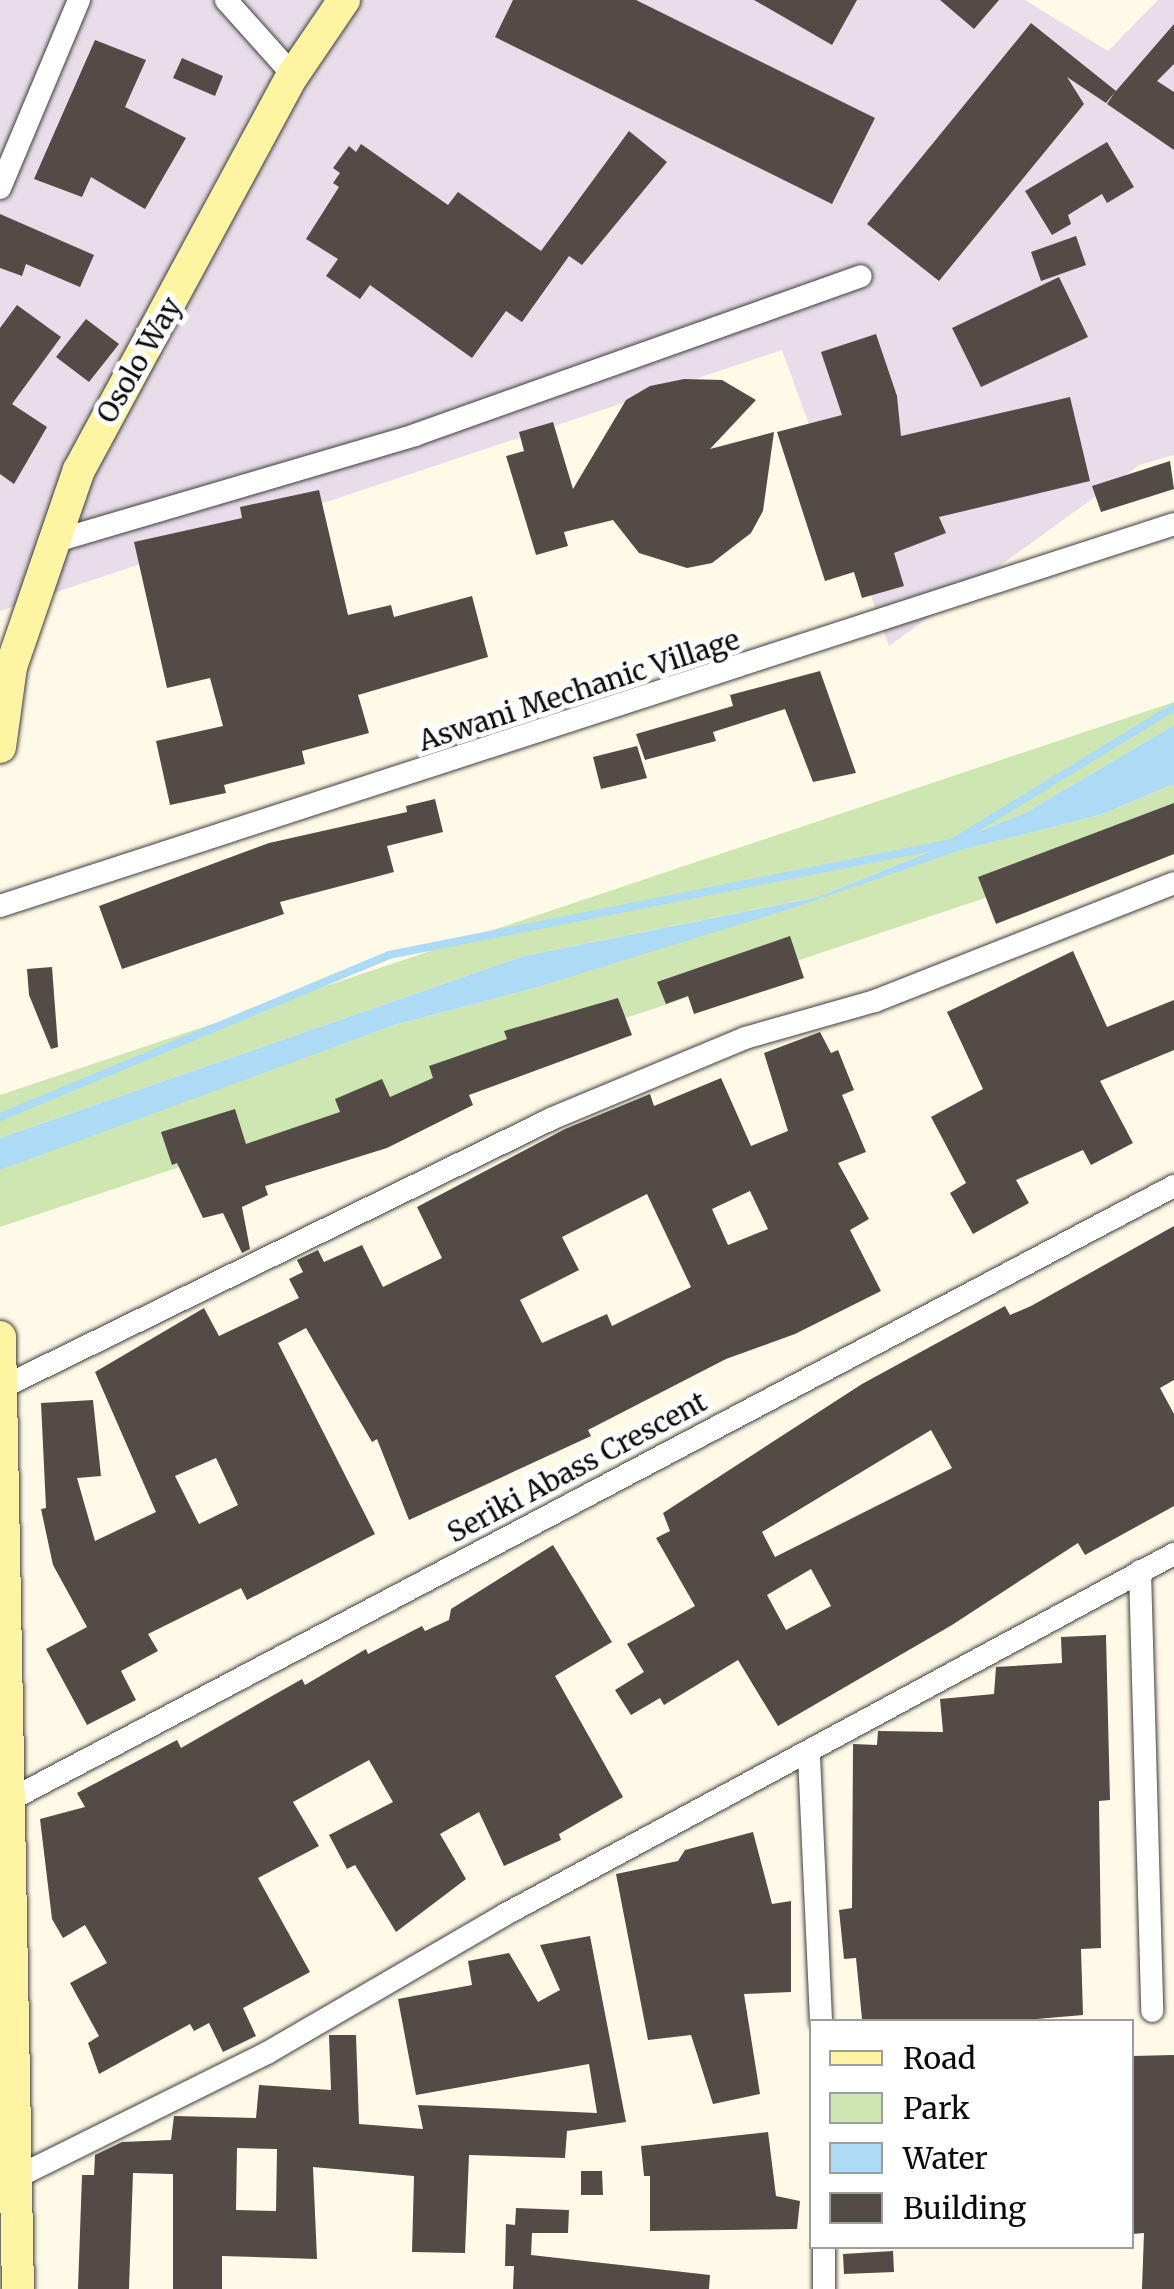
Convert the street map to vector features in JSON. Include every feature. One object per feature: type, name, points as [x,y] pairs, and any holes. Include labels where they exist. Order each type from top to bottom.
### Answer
[{"type":"main road","name":"Osolo Way","points":[[0,747],[11,667],[49,543],[116,393],[192,270],[293,75],[344,0]]},
{"type":"main road","points":[[0,1337],[8,1801],[6,2114],[17,2177],[18,2289]]},
{"type":"street","points":[[0,188],[79,0]]},
{"type":"street","points":[[226,0],[293,75]]},
{"type":"street","points":[[49,543],[416,435],[862,276]]},
{"type":"street","name":"Aswani Mechanic Village","points":[[0,906],[1174,524]]},
{"type":"street","points":[[1,1388],[569,1111],[745,1038],[875,1001],[1174,884]]},
{"type":"street","name":"Seriki Abass Crescent","points":[[8,1801],[1174,1186]]},
{"type":"street","points":[[17,2177],[267,2054],[504,1915],[809,1756],[1174,1554]]},
{"type":"street","points":[[1140,1572],[1152,2011]]},
{"type":"street","points":[[809,1756],[821,2019]]},
{"type":"street","points":[[824,2249],[824,2289]]},
{"type":"shaded area","points":[[0,0],[1025,0],[1108,51],[1158,0],[1174,0],[1174,455],[1139,465],[889,646],[782,350],[0,611]]},
{"type":"green space","points":[[1174,702],[1174,725],[1025,813],[818,897],[524,956],[0,1138],[0,1095]]},
{"type":"green space","points":[[1174,784],[1174,835],[0,1227],[0,1170],[92,1133],[394,1025],[531,989],[961,850],[1100,815]]},
{"type":"water","points":[[1174,725],[1174,784],[1100,815],[961,850],[793,908],[531,989],[394,1025],[0,1170],[0,1138],[524,956],[818,897],[1025,813]]},
{"type":"building","points":[[513,0],[636,0],[875,118],[832,204],[495,37]]},
{"type":"building","points":[[754,0],[857,0],[832,45]]},
{"type":"building","points":[[940,0],[999,0],[974,29]]},
{"type":"building","points":[[1031,23],[1116,91],[1174,24],[1174,64],[1157,81],[1174,92],[1174,150],[1107,104],[1115,92],[1106,103],[1067,77],[1084,104],[939,281],[867,224]]},
{"type":"building","points":[[95,40],[146,60],[125,107],[186,138],[145,209],[91,177],[82,197],[34,179]]},
{"type":"building","points":[[182,58],[223,76],[215,96],[173,78]]},
{"type":"building","points":[[629,131],[667,162],[582,265],[569,256],[522,322],[506,311],[472,358],[370,285],[360,299],[326,276],[338,259],[306,239],[339,187],[333,183],[340,173],[333,168],[349,146],[356,152],[361,144],[448,205],[458,192],[541,251]]},
{"type":"building","points":[[1107,142],[1134,187],[1107,203],[1102,194],[1068,215],[1071,224],[1052,235],[1025,191]]},
{"type":"building","points":[[0,214],[94,255],[80,287],[26,264],[22,276],[0,268]]},
{"type":"building","points":[[1076,236],[1086,265],[1041,281],[1031,252]]},
{"type":"building","points":[[1059,277],[1088,337],[981,387],[952,328]]},
{"type":"building","points":[[17,305],[61,337],[12,404],[47,427],[14,484],[0,474],[0,328]]},
{"type":"building","points":[[86,319],[119,344],[89,382],[56,357]]},
{"type":"building","points":[[876,334],[897,396],[901,436],[1070,397],[1090,481],[939,517],[946,533],[894,553],[904,586],[862,598],[854,572],[825,581],[777,432],[842,415],[821,352]]},
{"type":"building","points":[[684,379],[722,380],[756,400],[710,449],[774,432],[763,511],[751,533],[712,563],[687,568],[639,553],[613,520],[564,532],[568,546],[536,555],[506,456],[524,451],[519,432],[553,422],[573,489],[626,400],[650,386]]},
{"type":"building","points":[[1170,461],[1174,489],[1101,512],[1092,486]]},
{"type":"building","points":[[319,490],[348,615],[391,605],[394,617],[472,596],[488,657],[358,695],[369,733],[302,751],[305,764],[224,785],[226,793],[170,805],[156,741],[223,726],[210,678],[167,688],[134,542],[242,518],[240,507]]},
{"type":"building","points":[[820,671],[856,773],[813,782],[785,709],[713,732],[716,741],[645,760],[636,734],[733,706],[730,695]]},
{"type":"building","points":[[637,746],[647,778],[601,789],[593,757]]},
{"type":"building","points":[[435,799],[443,832],[387,846],[394,872],[280,902],[284,914],[122,969],[99,906],[269,843],[407,812],[406,806]]},
{"type":"building","points":[[1174,803],[1174,854],[996,924],[978,877]]},
{"type":"building","points":[[790,936],[804,978],[694,1014],[688,996],[666,1004],[657,982]]},
{"type":"building","points":[[1073,951],[1107,1027],[1174,1000],[1174,1050],[1100,1081],[1133,1143],[1091,1165],[1083,1150],[1016,1180],[1029,1203],[973,1234],[950,1193],[966,1183],[931,1117],[983,1089],[947,1012]]},
{"type":"building","points":[[52,967],[58,1047],[51,1049],[29,995],[27,969]]},
{"type":"building","points":[[618,998],[632,1035],[469,1095],[473,1105],[387,1148],[265,1186],[268,1195],[242,1207],[250,1249],[242,1253],[223,1213],[203,1218],[177,1163],[172,1165],[161,1132],[235,1109],[246,1144],[340,1112],[335,1099],[382,1079],[390,1097],[433,1078],[429,1066],[507,1039],[504,1031]]},
{"type":"building","points":[[820,1032],[831,1053],[838,1050],[854,1090],[842,1095],[866,1152],[838,1163],[869,1219],[850,1230],[881,1291],[795,1334],[726,1359],[588,1430],[591,1436],[409,1520],[377,1439],[372,1442],[306,1328],[278,1343],[375,1534],[247,1600],[241,1588],[148,1634],[158,1651],[121,1671],[136,1700],[87,1725],[46,1649],[87,1627],[53,1565],[41,1509],[46,1508],[41,1403],[93,1400],[101,1476],[77,1478],[95,1541],[156,1512],[95,1372],[204,1308],[219,1336],[299,1298],[289,1279],[303,1272],[297,1260],[318,1250],[324,1262],[362,1245],[383,1287],[442,1258],[417,1207],[565,1129],[650,1094],[654,1106],[721,1078],[751,1146],[788,1131],[764,1053]],"holes":[[[750,1191],[768,1229],[728,1245],[712,1209]],[[647,1194],[691,1287],[612,1326],[607,1314],[542,1343],[520,1300],[579,1270],[562,1237]],[[216,1458],[238,1505],[199,1524],[175,1476]]]},
{"type":"building","points":[[1174,1226],[1174,1380],[1160,1388],[1174,1414],[1174,1506],[1085,1555],[1078,1543],[952,1625],[778,1726],[738,1660],[664,1705],[660,1698],[631,1715],[615,1690],[644,1672],[627,1644],[695,1606],[656,1538],[670,1531],[663,1513],[862,1384],[1005,1306],[1010,1315]],"holes":[[[931,1430],[952,1468],[775,1557],[762,1532]],[[811,1569],[831,1606],[786,1630],[767,1595]]]},
{"type":"building","points":[[553,1545],[612,1642],[555,1676],[623,1797],[559,1834],[561,1840],[504,1866],[479,1812],[440,1834],[466,1879],[396,1932],[355,1865],[347,1869],[329,1835],[393,1802],[369,1760],[293,1802],[319,1846],[258,1878],[310,1972],[243,2008],[256,2036],[223,2052],[209,2023],[194,2031],[190,2024],[99,2074],[88,2043],[99,2036],[70,1983],[107,1963],[85,1925],[63,1938],[52,1919],[40,1819],[85,1807],[77,1793],[177,1740],[181,1748],[302,1679],[305,1685],[366,1649],[368,1654],[422,1626],[425,1631],[449,1620],[451,1609]]},
{"type":"building","points":[[1106,1635],[1110,1800],[1099,1801],[1101,1948],[1081,1949],[1083,2015],[1037,2019],[862,2019],[856,1958],[844,1959],[839,1910],[852,1908],[853,1744],[877,1745],[878,1731],[943,1732],[940,1699],[994,1694],[996,1667],[1062,1663],[1061,1637]]},
{"type":"building","points":[[753,1832],[772,1904],[791,1901],[791,1992],[744,1994],[760,2094],[713,2104],[691,2035],[648,2040],[616,1874],[678,1861],[685,1850]]},
{"type":"building","points":[[590,1936],[626,2122],[567,2131],[565,2158],[469,2155],[465,2253],[412,2252],[414,2176],[313,2167],[317,2259],[222,2256],[222,2289],[173,2289],[173,2174],[133,2173],[129,2289],[78,2289],[82,2175],[94,2175],[95,2155],[122,2142],[171,2140],[174,2116],[256,2118],[259,2085],[331,2090],[329,2035],[356,2035],[359,2124],[423,2129],[418,2105],[597,2113],[589,2064],[416,2095],[398,1999],[472,1985],[468,1961],[509,1953],[538,2002],[560,1990],[540,1945]],"holes":[[[237,2148],[277,2149],[276,2211],[236,2210]]]},
{"type":"building","points":[[1174,2055],[1174,2289],[1142,2289],[1144,2233],[1134,2234],[1134,2056]]},
{"type":"building","points":[[768,2132],[776,2196],[800,2201],[797,2229],[650,2231],[650,2176],[644,2176],[641,2146]]},
{"type":"building","points":[[581,2171],[602,2171],[603,2195],[581,2195]]},
{"type":"building","points":[[516,2208],[569,2210],[568,2233],[532,2233],[531,2255],[710,2275],[709,2289],[513,2289],[514,2266],[505,2266],[506,2224],[515,2225]]},
{"type":"building","points":[[893,2251],[894,2272],[844,2274],[843,2254]]},
{"type":"waterway","points":[[0,1117],[389,955],[952,843],[1174,707]]}]
